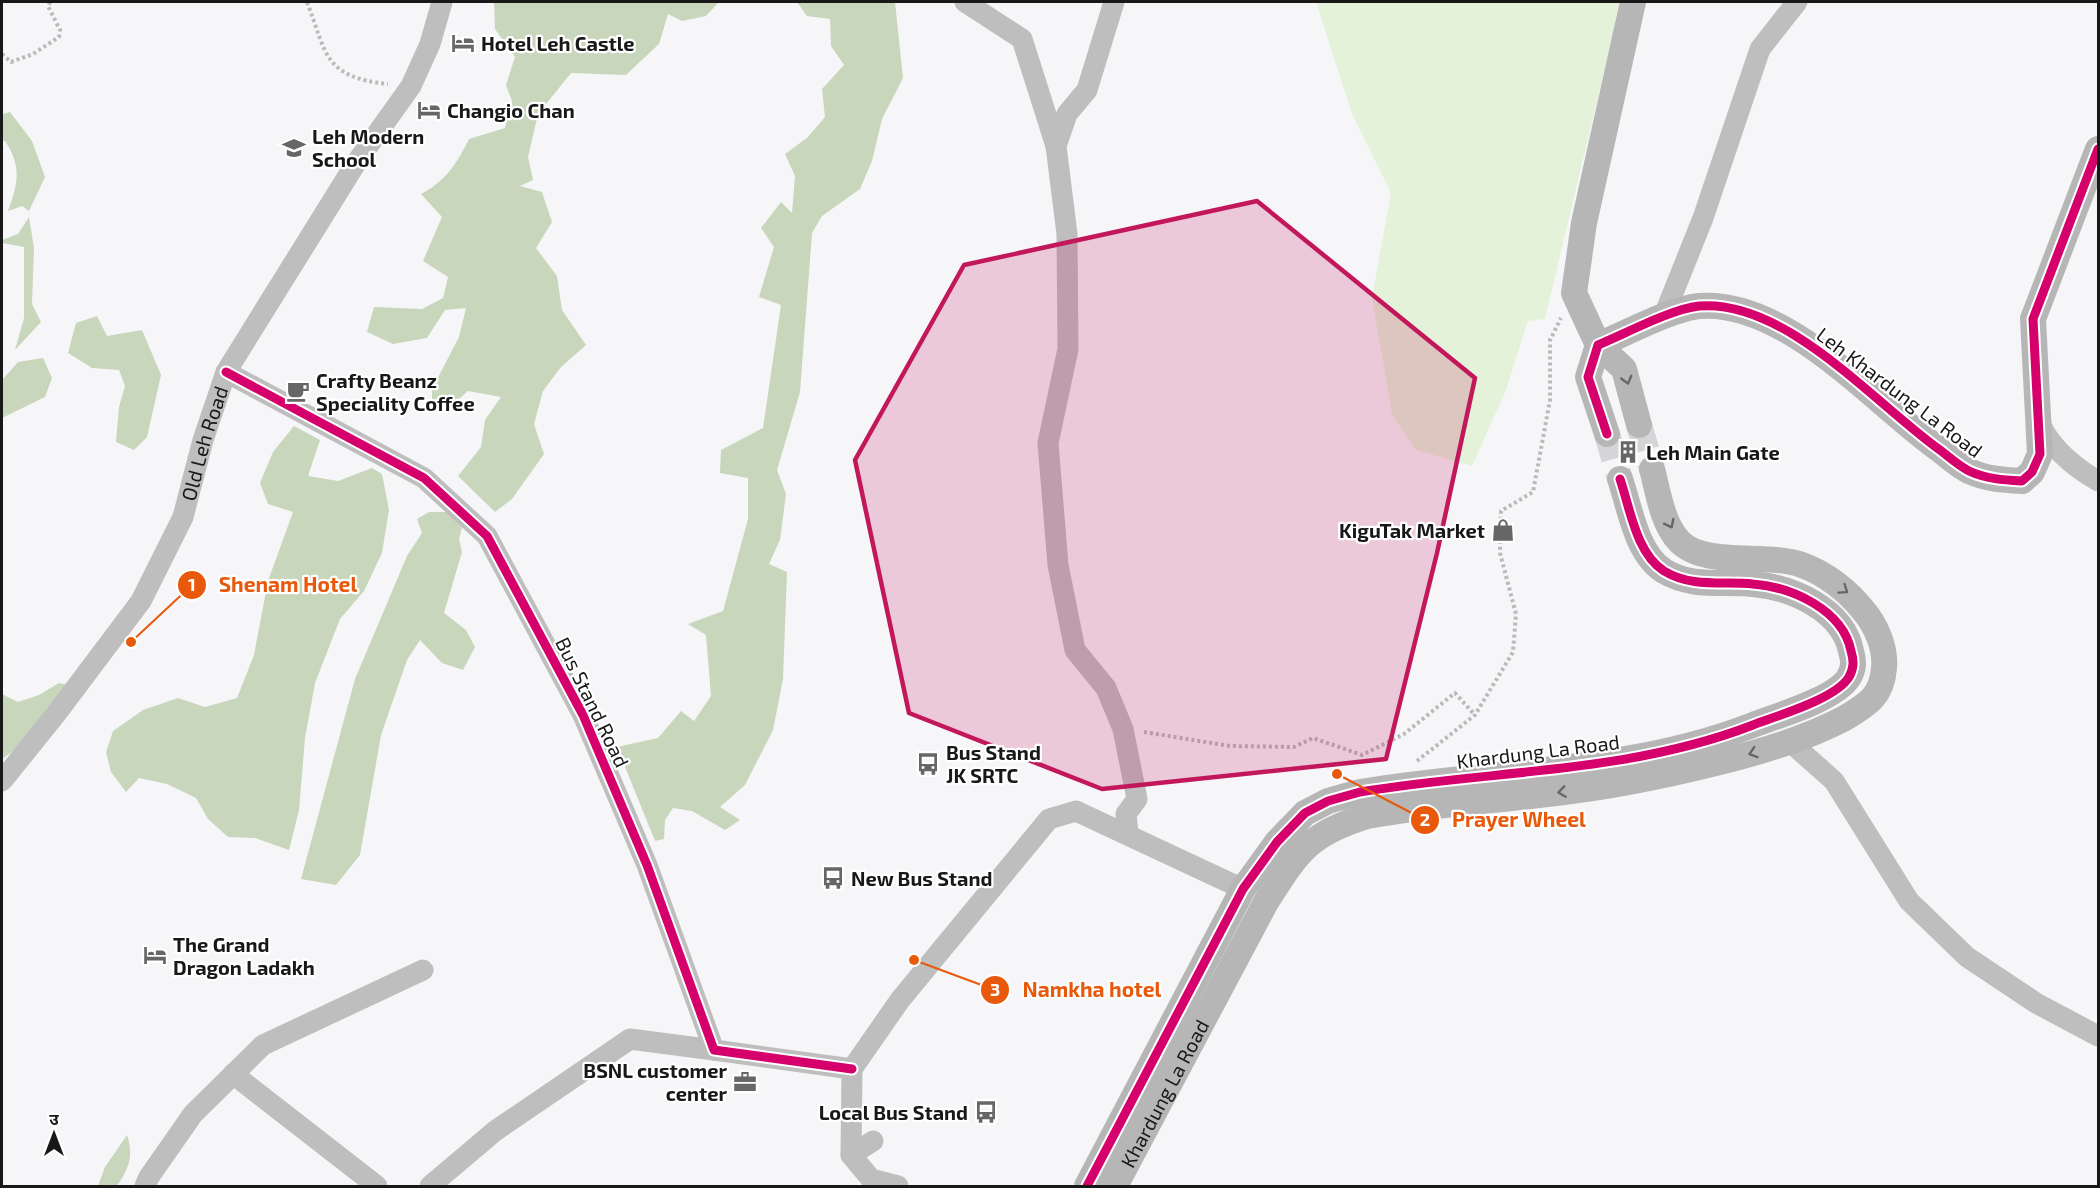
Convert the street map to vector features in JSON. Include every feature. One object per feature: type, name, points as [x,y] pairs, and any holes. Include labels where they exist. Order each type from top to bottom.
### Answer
[{"type":"main road","points":[[1633,2],[1584,223],[1574,293],[1598,345],[1624,369],[1639,425]]},
{"type":"main road","name":"Leh Khardung La Road","points":[[1598,345],[1698,306],[1722,307],[1751,313],[1808,343],[1928,442],[1969,471],[1994,479],[2022,481],[2032,472],[2040,454],[2033,319],[2098,149]]},
{"type":"main road","points":[[1598,345],[1588,377],[1607,434]]},
{"type":"main road","name":"Khardung La Road","points":[[1115,1186],[1266,902],[1294,858],[1316,836],[1341,824],[1395,811],[1613,785],[1744,756],[1789,741],[1844,718],[1869,702],[1883,686],[1885,664],[1881,640],[1870,617],[1853,597],[1801,564],[1700,553],[1679,542],[1666,518],[1652,469]]},
{"type":"main road","name":"Khardung La Road","points":[[1087,1186],[1243,889],[1277,842],[1305,813],[1328,801],[1394,786],[1556,770],[1654,753],[1738,731],[1834,692],[1848,679],[1854,664],[1849,639],[1830,616],[1811,602],[1789,592],[1754,584],[1692,582],[1663,570],[1647,553],[1635,528],[1620,478]]},
{"type":"main road","points":[[1243,889],[1266,902]]},
{"type":"street","name":"Old Leh Road","points":[[2,781],[141,601],[183,517],[203,440],[226,372],[356,163],[411,86],[430,44],[442,2]]},
{"type":"street","points":[[965,2],[1022,39],[1056,146],[1067,234],[1068,349],[1048,443],[1057,554],[1075,650],[1106,688],[1123,729],[1137,799],[1126,814],[1128,833]]},
{"type":"street","points":[[1056,146],[1067,114],[1087,90],[1114,2]]},
{"type":"street","points":[[1663,318],[1703,218],[1760,49],[1797,2]]},
{"type":"street","name":"Bus Stand Road","points":[[226,372],[424,478],[487,536],[583,715],[647,865],[714,1050]]},
{"type":"street","points":[[2037,416],[2046,438],[2080,471],[2098,481]]},
{"type":"street","points":[[1789,741],[1834,781],[1909,901],[1967,957],[2036,1003],[2098,1036]]},
{"type":"street","points":[[898,1186],[871,1179],[851,1155],[852,1069],[900,1000],[1049,819],[1076,811],[1128,833],[1243,889]]},
{"type":"street","points":[[145,1186],[193,1114],[263,1044],[423,970]]},
{"type":"street","points":[[430,1186],[495,1131],[630,1039],[852,1069]]},
{"type":"street","points":[[233,1074],[377,1186]]},
{"type":"street","points":[[851,1155],[873,1141]]},
{"type":"path","points":[[2,54],[11,62],[33,54],[59,37],[60,30],[48,6],[50,2]]},
{"type":"path","points":[[307,2],[320,42],[339,70],[360,81],[411,86]]},
{"type":"path","points":[[1394,786],[1399,775],[1475,715],[1513,652],[1516,614],[1500,553],[1501,511],[1533,492],[1550,400],[1550,340],[1574,293]]},
{"type":"path","points":[[1123,729],[1230,746],[1294,747],[1313,738],[1362,755],[1404,734],[1455,693],[1475,715]]},
{"type":"highlighted area","points":[[1257,201],[1475,378],[1437,553],[1386,759],[1102,789],[909,713],[855,460],[964,265]]},
{"type":"green space","points":[[494,2],[719,2],[706,16],[682,21],[668,14],[659,44],[626,75],[571,73],[538,114],[528,157],[533,180],[520,186],[542,192],[552,222],[536,248],[557,276],[562,310],[586,345],[561,367],[543,391],[534,424],[544,454],[512,499],[495,512],[458,476],[481,447],[485,420],[501,397],[468,391],[451,406],[432,403],[432,389],[459,337],[466,308],[445,310],[427,338],[393,344],[367,332],[374,307],[422,309],[443,298],[448,277],[423,261],[442,217],[421,194],[450,171],[469,139],[505,128],[512,101],[506,85],[515,57],[495,29]]},
{"type":"green space","points":[[797,2],[895,2],[903,78],[882,119],[872,161],[860,189],[822,216],[812,233],[800,392],[777,470],[786,494],[780,540],[769,564],[787,572],[783,679],[773,730],[745,785],[720,807],[740,820],[725,830],[692,811],[673,808],[665,820],[664,839],[655,841],[617,747],[658,738],[681,711],[694,721],[711,696],[706,635],[688,624],[723,611],[748,519],[748,478],[720,473],[721,450],[763,428],[781,305],[759,297],[774,247],[761,228],[781,202],[792,213],[795,176],[785,154],[807,138],[825,117],[822,89],[844,65],[831,46],[830,19],[807,16]]},
{"type":"green space","points":[[1316,2],[1619,2],[1545,319],[1528,321],[1506,390],[1472,466],[1416,450],[1392,415],[1372,297],[1391,193],[1352,114]]},
{"type":"green space","points":[[10,112],[32,141],[45,177],[29,211],[22,206],[8,211],[17,175],[14,159],[5,141],[2,141],[2,114]]},
{"type":"green space","points":[[29,217],[34,248],[32,304],[41,322],[15,350],[24,318],[24,247],[2,243],[2,240],[18,234]]},
{"type":"green space","points":[[97,316],[107,336],[142,330],[161,375],[147,437],[134,450],[116,442],[119,407],[125,386],[119,370],[92,368],[68,353],[76,323]]},
{"type":"green space","points":[[43,358],[52,378],[45,397],[2,418],[2,380],[18,362]]},
{"type":"green space","points":[[294,426],[320,440],[308,476],[338,481],[372,468],[382,474],[389,510],[382,553],[364,591],[340,619],[315,683],[305,738],[299,810],[289,850],[255,838],[228,837],[208,819],[196,798],[167,784],[139,778],[126,792],[111,772],[106,752],[113,731],[143,710],[178,698],[205,707],[237,698],[254,655],[268,581],[293,512],[268,504],[260,483],[273,452]]},
{"type":"green space","points":[[429,512],[448,512],[462,528],[459,539],[462,552],[444,613],[466,630],[475,647],[463,670],[442,663],[420,640],[407,660],[381,735],[360,855],[336,885],[301,879],[355,679],[407,556],[422,533],[417,519]]},
{"type":"green space","points":[[59,683],[70,685],[19,747],[2,759],[2,694],[18,702],[39,695]]},
{"type":"green space","points":[[127,1135],[130,1156],[121,1180],[117,1186],[98,1186],[105,1167]]},
{"type":"tunnel","points":[[1639,425],[1652,469]]},
{"type":"tunnel","points":[[1607,434],[1620,479]]},
{"type":"cycle path","points":[[1607,434],[1588,377],[1598,345],[1688,308],[1699,306],[1732,308],[1764,319],[1796,336],[1858,382],[1914,430],[1965,469],[1975,474],[2002,480],[2022,481],[2032,472],[2040,454],[2033,319],[2098,149]]},
{"type":"cycle path","points":[[226,372],[424,478],[487,536],[583,715],[647,865],[714,1050],[852,1069]]},
{"type":"cycle path","points":[[1087,1186],[1243,889],[1277,842],[1305,813],[1328,801],[1360,792],[1558,769],[1657,753],[1705,741],[1805,706],[1832,693],[1849,677],[1853,661],[1846,636],[1838,624],[1814,603],[1768,586],[1685,580],[1664,571],[1654,563],[1640,542],[1620,479]]},
{"type":"place","name":"Hotel Leh Castle","points":[[463,43]]},
{"type":"place","name":"Changio Chan","points":[[429,110]]},
{"type":"place","name":"Leh Modern School","points":[[294,148]]},
{"type":"place","name":"Crafty Beanz Speciality Coffee","points":[[298,391]]},
{"type":"place","name":"Leh Main Gate","points":[[1628,452]]},
{"type":"place","name":"KiguTak Market","points":[[1503,530]]},
{"type":"place","name":"Shenam Hotel","points":[[131,642]]},
{"type":"place","name":"Bus Stand JK SRTC","points":[[928,764]]},
{"type":"place","name":"Prayer Wheel","points":[[1337,774]]},
{"type":"place","name":"New Bus Stand","points":[[833,878]]},
{"type":"place","name":"The Grand Dragon Ladakh","points":[[155,955]]},
{"type":"place","name":"Namkha hotel","points":[[914,960]]},
{"type":"place","name":"BSNL customer center","points":[[745,1082]]},
{"type":"place","name":"Local Bus Stand","points":[[986,1112]]}]
